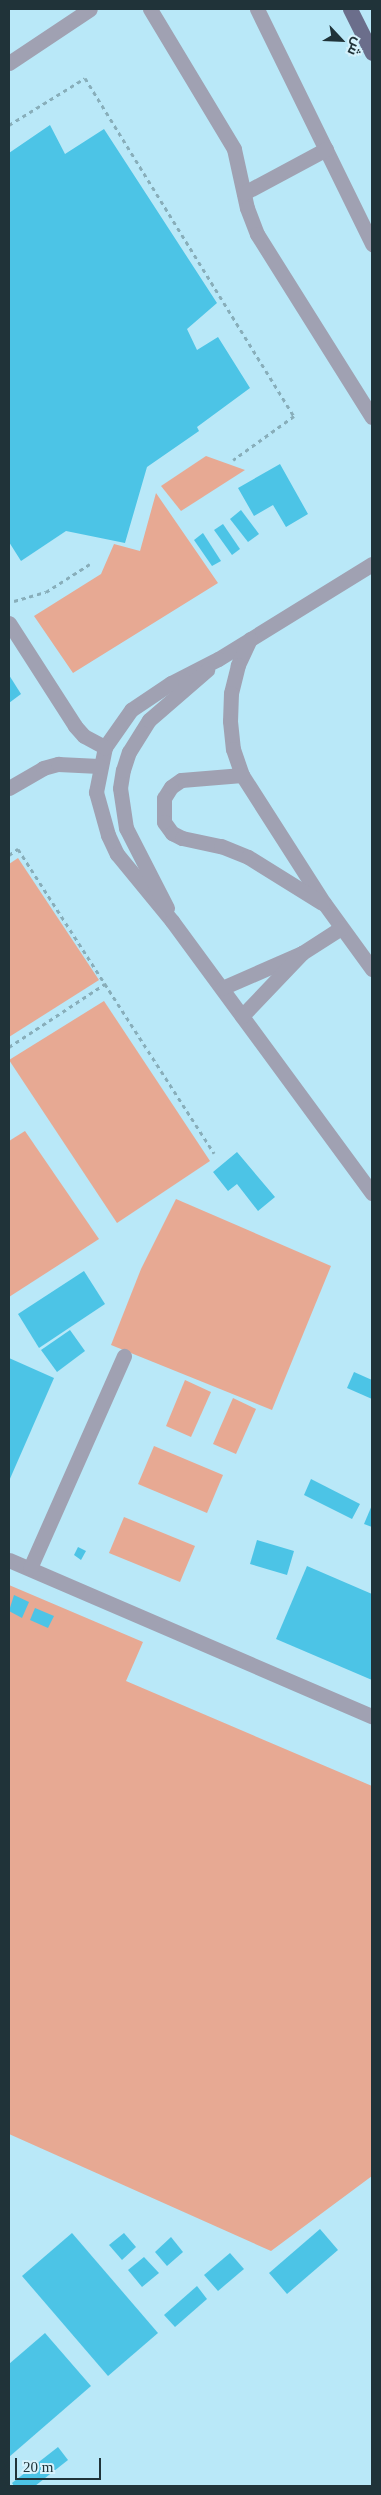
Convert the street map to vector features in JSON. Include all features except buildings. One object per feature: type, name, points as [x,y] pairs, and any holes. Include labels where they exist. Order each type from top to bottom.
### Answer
[{"type":"main road","points":[[350,9],[372,54]]},
{"type":"street","points":[[9,63],[90,9]]},
{"type":"street","points":[[150,9],[226,130],[239,161],[244,194],[257,234],[372,417]]},
{"type":"street","points":[[257,9],[372,244]]},
{"type":"street","points":[[244,194],[326,150]]},
{"type":"street","points":[[372,564],[218,659],[171,683],[131,710],[105,747],[99,766],[96,792],[108,835],[136,879],[172,921],[372,1193]]},
{"type":"street","points":[[9,623],[75,726],[84,736],[105,747]]},
{"type":"street","points":[[250,639],[238,665],[231,693],[230,721],[242,775],[324,903],[372,969]]},
{"type":"street","points":[[172,921],[126,828],[120,788],[123,770],[129,752],[149,720],[218,659]]},
{"type":"street","points":[[9,788],[36,772],[58,764],[99,766]]},
{"type":"street","points":[[242,775],[182,780],[171,787],[164,798],[164,822],[172,833],[182,838],[221,846],[248,857],[324,903]]},
{"type":"street","points":[[222,988],[302,953],[341,928]]},
{"type":"street","points":[[242,1016],[302,953]]},
{"type":"street","points":[[30,1568],[124,1356]]},
{"type":"street","points":[[9,1560],[372,1716]]},
{"type":"path","points":[[9,125],[85,78],[294,416],[233,460]]},
{"type":"path","points":[[9,602],[46,592],[90,564]]},
{"type":"path","points":[[9,855],[18,849],[214,1153]]},
{"type":"path","points":[[9,1047],[105,984]]},
{"type":"shaded area","points":[[206,456],[245,470],[181,511],[161,486]]},
{"type":"shaded area","points":[[156,493],[218,583],[73,673],[34,616],[101,574],[114,544],[140,551]]},
{"type":"shaded area","points":[[18,858],[99,980],[9,1037],[9,864]]},
{"type":"shaded area","points":[[104,1001],[210,1161],[117,1223],[9,1060]]},
{"type":"shaded area","points":[[25,1131],[99,1239],[9,1297],[9,1141]]},
{"type":"shaded area","points":[[176,1199],[331,1266],[272,1410],[111,1345],[141,1269]]},
{"type":"shaded area","points":[[185,1380],[211,1392],[191,1437],[166,1426]]},
{"type":"shaded area","points":[[233,1398],[256,1409],[236,1454],[213,1444]]},
{"type":"shaded area","points":[[154,1446],[223,1475],[207,1513],[138,1484]]},
{"type":"shaded area","points":[[124,1517],[195,1546],[180,1582],[109,1553]]},
{"type":"shaded area","points":[[9,1585],[143,1642],[126,1681],[372,1786],[372,2176],[271,2251],[9,2134]]}]
